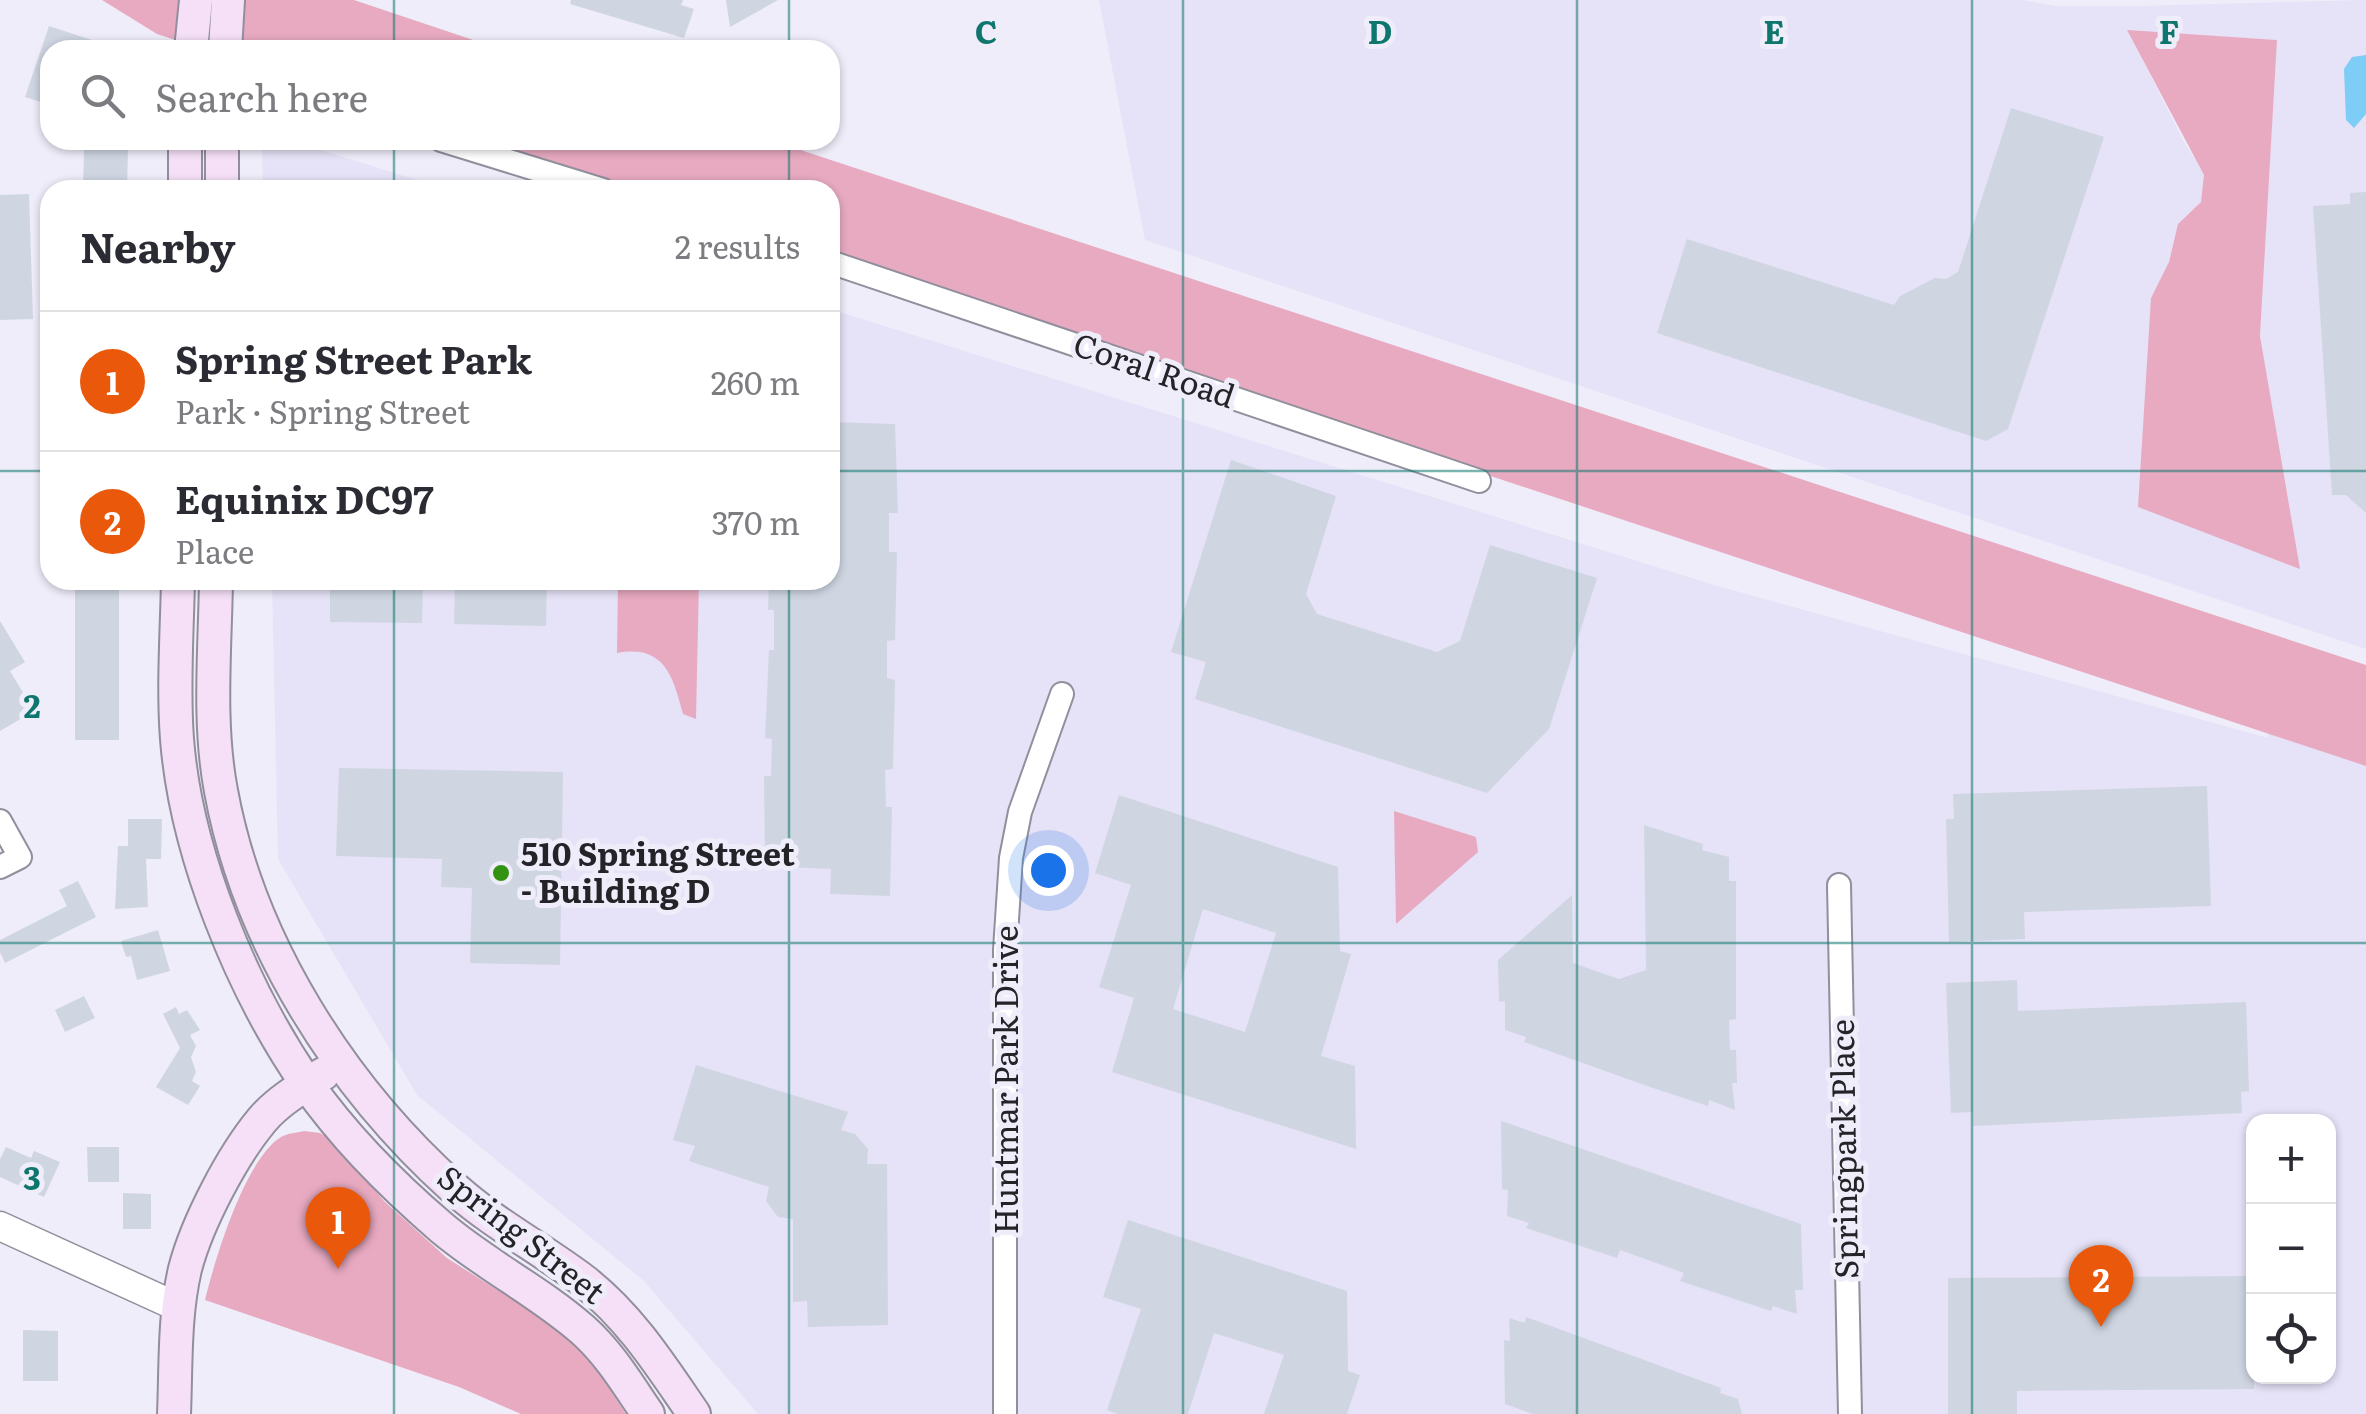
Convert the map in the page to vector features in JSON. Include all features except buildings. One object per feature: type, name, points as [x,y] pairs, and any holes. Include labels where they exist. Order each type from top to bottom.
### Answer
[{"type":"main road","points":[[191,40],[196,0]]},
{"type":"main road","points":[[226,40],[228,0]]},
{"type":"main road","points":[[185,180],[186,150]]},
{"type":"main road","points":[[222,150],[222,180]]},
{"type":"main road","name":"Spring Street","points":[[178,590],[177,739],[192,825],[220,916],[239,962],[307,1084],[373,1162],[445,1230],[586,1333],[615,1365],[648,1414]]},
{"type":"main road","name":"Spring Street","points":[[216,590],[215,742],[220,790],[246,880],[283,968],[341,1062],[404,1138],[489,1218],[585,1282],[617,1310],[653,1353],[694,1414]]},
{"type":"main road","points":[[174,1414],[185,1270],[223,1182],[261,1121],[341,1062]]},
{"type":"street","points":[[473,150],[570,180]]},
{"type":"street","name":"Coral Road","points":[[840,265],[1479,481]]},
{"type":"street","name":"Huntmar Park Drive","points":[[1005,1414],[1005,950],[1011,858],[1020,812],[1062,694]]},
{"type":"street","points":[[0,821],[10,862]]},
{"type":"street","name":"Springpark Place","points":[[1840,885],[1850,1414]]},
{"type":"street","points":[[0,1226],[180,1308]]},
{"type":"shaded area","points":[[102,0],[354,0],[473,40],[175,40],[157,34]]},
{"type":"shaded area","points":[[1099,0],[2022,0],[2056,6],[2139,6],[2366,0],[2366,649],[1145,240]],"holes":[[[2128,31],[2277,40],[2260,336],[2299,569],[2151,298],[2169,262],[2178,224],[2201,202],[2205,175]]]},
{"type":"shaded area","points":[[2127,30],[2277,40],[2260,336],[2300,569],[2138,507],[2151,298],[2169,262],[2178,224],[2201,202],[2204,175]]},
{"type":"shaded area","points":[[262,150],[321,150],[417,180],[263,180]]},
{"type":"shaded area","points":[[507,150],[800,150],[2366,665],[2366,766],[840,260],[840,180],[598,180]]},
{"type":"shaded area","points":[[840,312],[1714,585],[2268,738],[2268,732],[2366,765],[2366,1414],[758,1414],[644,1281],[417,1095],[278,859],[272,590],[840,590]]},
{"type":"shaded area","points":[[618,590],[699,590],[696,719],[683,714],[670,676],[656,659],[633,652],[617,653]]},
{"type":"shaded area","points":[[1394,811],[1476,837],[1478,852],[1396,924]]},
{"type":"shaded area","points":[[304,1131],[320,1133],[335,1142],[384,1201],[447,1258],[557,1328],[596,1368],[626,1414],[521,1414],[459,1387],[205,1300],[233,1211],[255,1166],[281,1137]]},
{"type":"water","points":[[2366,55],[2366,114],[2354,128],[2346,120],[2344,69],[2352,57]]},
{"type":"place","name":"510 Spring Street - Building D","points":[[501,873]]},
{"type":"place","name":"Spring Street Park","points":[[338,1269]]},
{"type":"place","name":"Equinix DC97","points":[[2101,1327]]}]
